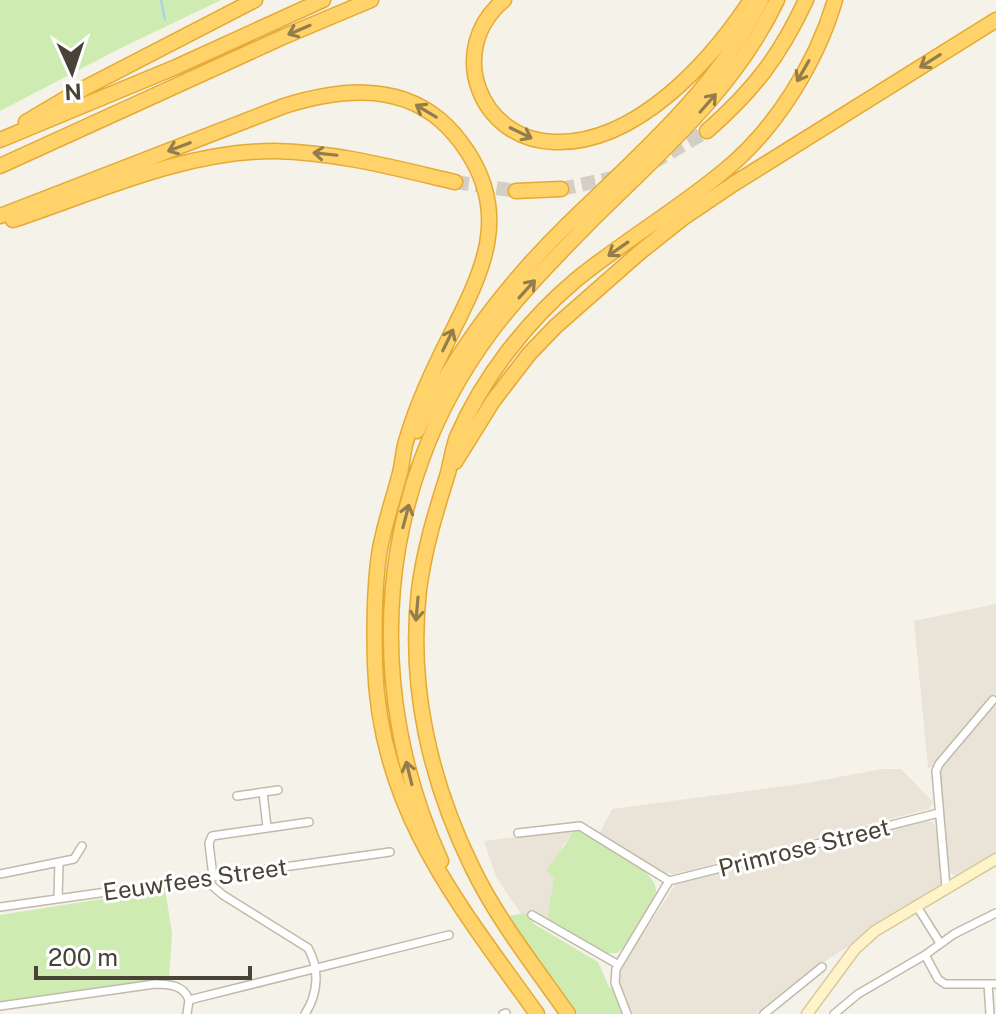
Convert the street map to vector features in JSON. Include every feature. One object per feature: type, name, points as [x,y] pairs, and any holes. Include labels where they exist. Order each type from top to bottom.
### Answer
[{"type":"highway","points":[[0,138],[75,93],[255,0]]},
{"type":"highway","points":[[0,138],[176,67],[323,0]]},
{"type":"highway","points":[[0,166],[371,0]]},
{"type":"highway","points":[[504,0],[488,16],[478,39],[474,60],[478,90],[489,109],[506,125],[527,137],[553,142],[594,137],[616,128],[657,103],[701,66],[751,0]]},
{"type":"highway","points":[[402,465],[445,377],[500,298],[565,227],[695,97],[739,39],[761,0]]},
{"type":"highway","points":[[457,898],[414,793],[394,702],[391,663],[392,583],[396,554],[426,451],[460,381],[490,334],[539,276],[709,102],[757,39],[777,0]]},
{"type":"highway","points":[[707,131],[752,89],[780,50],[806,0]]},
{"type":"highway","points":[[568,1014],[510,931],[473,869],[452,821],[427,744],[416,670],[416,633],[422,573],[438,501],[462,428],[508,351],[577,279],[690,198],[743,154],[778,111],[807,66],[835,0]]},
{"type":"highway","points":[[448,471],[493,401],[529,354],[639,253],[735,183],[996,20]]},
{"type":"highway","points":[[0,216],[309,98],[351,92],[377,93],[402,99],[432,113],[457,136],[476,164],[486,190],[490,226],[486,256],[476,284],[417,408],[406,440],[379,553],[375,623],[378,702],[387,754],[418,837],[441,878],[537,1014]]},
{"type":"highway","points":[[0,225],[196,160],[247,153],[336,155],[455,182]]},
{"type":"highway","points":[[516,191],[561,189]]},
{"type":"main road","points":[[807,1014],[855,949],[875,931],[996,859]]},
{"type":"street","points":[[946,887],[936,780],[938,767],[993,700]]},
{"type":"street","points":[[237,796],[278,790]]},
{"type":"street","points":[[263,792],[267,827]]},
{"type":"street","name":"Primrose Street","points":[[669,881],[939,813]]},
{"type":"street","points":[[213,877],[209,843],[212,836],[309,822]]},
{"type":"street","points":[[518,833],[580,826],[669,881],[617,964],[615,983],[627,1014]]},
{"type":"street","points":[[0,874],[77,857],[82,846]]},
{"type":"street","name":"Eeuwfees Street","points":[[0,907],[390,852]]},
{"type":"street","points":[[58,898],[59,862]]},
{"type":"street","points":[[223,895],[225,875]]},
{"type":"street","points":[[203,878],[223,895],[303,943],[311,953],[316,988],[305,1014]]},
{"type":"street","points":[[916,905],[940,943]]},
{"type":"street","points":[[834,1014],[858,994],[940,943],[996,913]]},
{"type":"street","points":[[532,915],[617,964]]},
{"type":"street","points":[[189,1000],[449,935]]},
{"type":"street","points":[[925,955],[938,979],[945,984],[992,984],[990,1014]]},
{"type":"street","points":[[764,1014],[822,967]]},
{"type":"street","points":[[0,1006],[171,984],[187,994],[187,1014]]},
{"type":"shaded area","points":[[996,604],[996,697],[992,695],[934,767],[928,768],[914,621]]},
{"type":"shaded area","points":[[996,700],[996,856],[956,876],[950,873],[948,866],[940,770]]},
{"type":"shaded area","points":[[882,769],[901,769],[933,802],[929,809],[674,874],[664,873],[599,834],[612,809],[807,783]]},
{"type":"shaded area","points":[[925,821],[932,822],[936,828],[941,886],[818,966],[758,1014],[630,1014],[619,982],[619,970],[676,884]]},
{"type":"shaded area","points":[[573,830],[573,835],[563,845],[547,919],[533,912],[521,914],[496,877],[484,841]]},
{"type":"green space","points":[[0,0],[221,0],[0,111]]},
{"type":"green space","points":[[573,830],[623,854],[654,883],[656,892],[650,905],[617,953],[603,953],[547,919],[554,879],[547,870]]},
{"type":"green space","points":[[165,889],[172,933],[169,978],[0,1002],[0,915]]},
{"type":"green space","points":[[527,913],[534,924],[598,962],[622,1014],[578,1014],[508,916]]},
{"type":"waterway","points":[[161,0],[165,20]]},
{"type":"tunnel","points":[[652,163],[707,131]]},
{"type":"tunnel","points":[[561,189],[622,176]]},
{"type":"tunnel","points":[[455,182],[516,191]]}]
